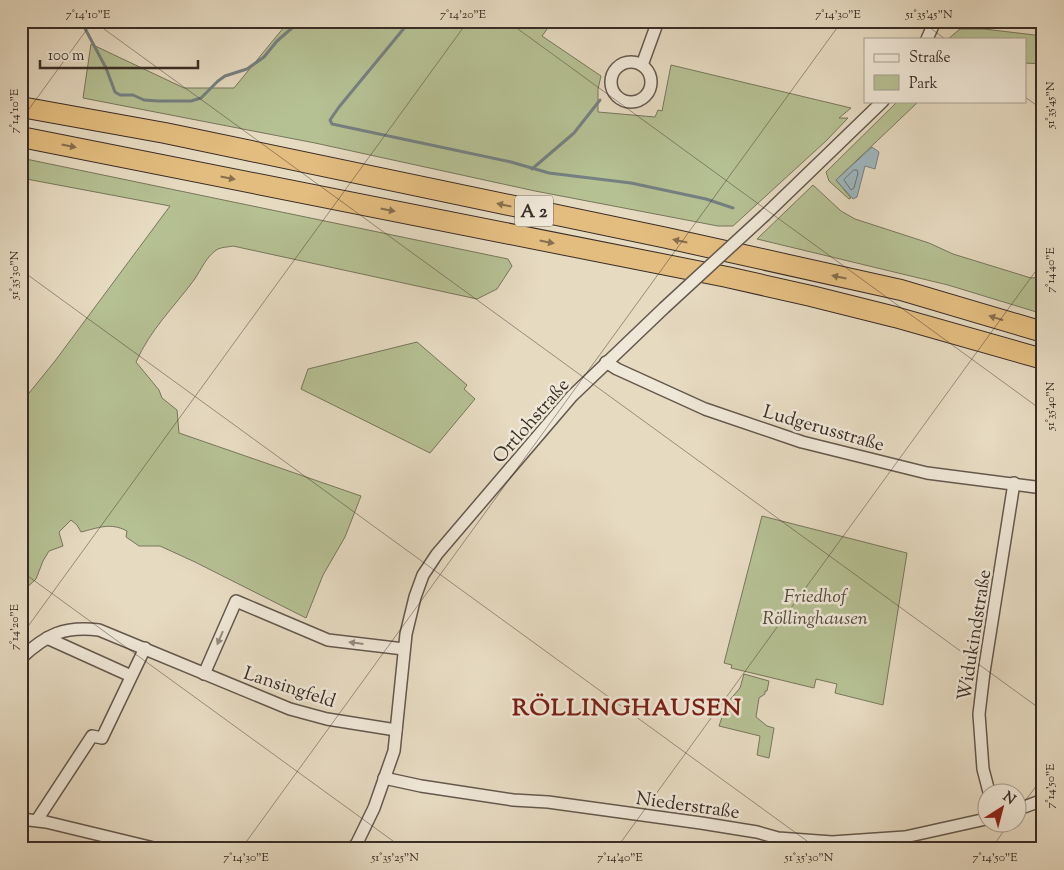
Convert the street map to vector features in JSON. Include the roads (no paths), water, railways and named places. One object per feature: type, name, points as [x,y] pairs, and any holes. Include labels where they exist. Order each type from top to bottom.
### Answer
[{"type":"highway","name":"A 2","points":[[21,107],[174,135],[779,263],[901,290],[1043,332]]},
{"type":"highway","name":"A 2","points":[[21,136],[746,281],[895,317],[1043,359]]},
{"type":"street","points":[[642,64],[658,21]]},
{"type":"street","points":[[927,38],[935,21]]},
{"type":"street","name":"Ortlohstraße","points":[[352,849],[357,843],[372,811],[394,750],[404,649],[415,597],[423,575],[438,554],[572,396],[882,102]]},
{"type":"street","name":"Ludgerusstraße","points":[[606,362],[617,369],[705,409],[802,442],[927,473],[1043,488]]},
{"type":"street","name":"Widukindstraße","points":[[986,782],[983,769],[979,714],[1014,483]]},
{"type":"street","points":[[204,674],[236,601],[328,640],[404,649]]},
{"type":"street","name":"Lansingfeld","points":[[21,658],[47,638],[67,629],[85,628],[99,630],[290,709],[327,719],[396,730]]},
{"type":"street","points":[[47,638],[131,676]]},
{"type":"street","points":[[37,820],[92,736],[102,738],[144,648]]},
{"type":"street","name":"Niederstraße","points":[[384,778],[421,786],[513,800],[548,802],[757,832],[778,843],[832,842],[905,837],[976,821]]},
{"type":"street","points":[[1026,806],[1043,800]]},
{"type":"street","points":[[21,819],[37,820],[158,849]]},
{"type":"water","points":[[872,147],[879,152],[875,169],[865,166],[857,197],[853,199],[836,180]]},
{"type":"waterway","points":[[81,21],[106,68],[115,92],[120,95],[133,95],[144,100],[158,101],[191,101],[201,98],[225,76],[247,69],[264,57],[277,41],[300,21]]},
{"type":"waterway","points":[[410,21],[339,107],[330,120],[332,124],[511,162],[549,173],[631,183],[706,199],[733,208]]},
{"type":"waterway","points":[[532,169],[574,133],[600,100]]},
{"type":"district","name":"RÖLLINGHAUSEN","points":[[627,707]]},
{"type":"park label","name":"Friedhof Röllinghausen","points":[[815,606]]}]
